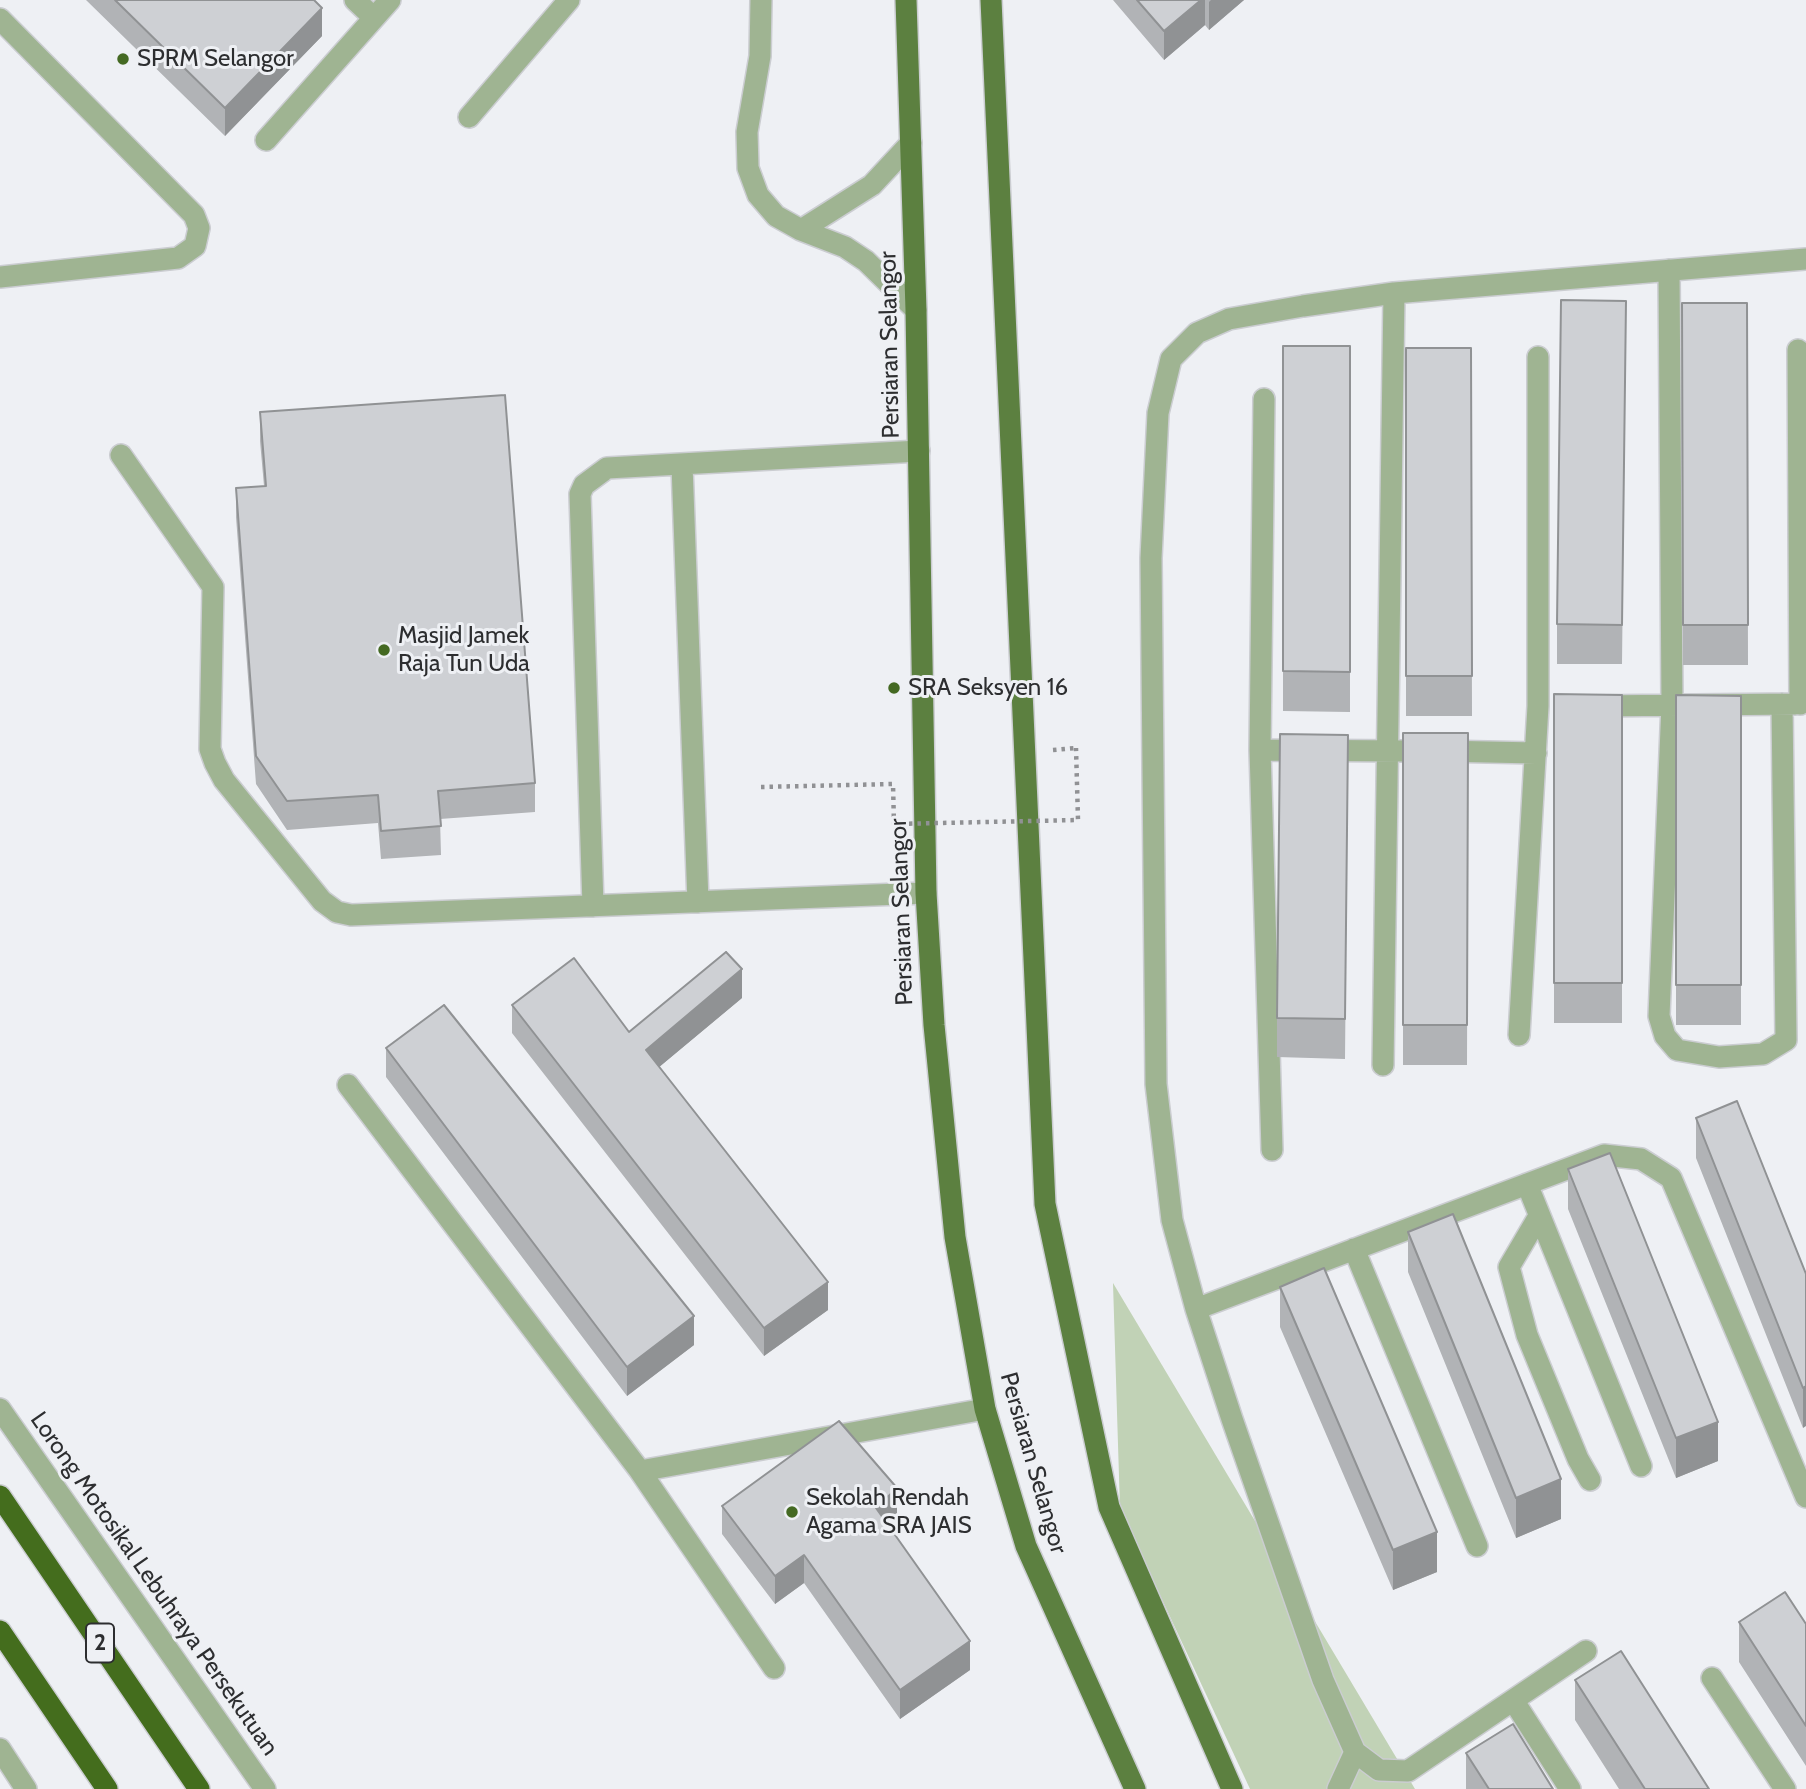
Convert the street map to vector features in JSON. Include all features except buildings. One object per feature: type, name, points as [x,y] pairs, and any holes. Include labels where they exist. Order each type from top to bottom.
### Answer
[{"type":"highway","name":"2","points":[[0,1496],[199,1789]]},
{"type":"highway","points":[[0,1631],[107,1789]]},
{"type":"main road","name":"Persiaran Selangor","points":[[906,0],[916,310],[926,893],[934,1025],[955,1237],[985,1409],[1026,1546],[1135,1789]]},
{"type":"main road","points":[[991,0],[1045,1204],[1109,1507],[1232,1789]]},
{"type":"street","points":[[355,0],[374,18]]},
{"type":"street","points":[[266,140],[390,0]]},
{"type":"street","points":[[469,117],[569,0]]},
{"type":"street","points":[[761,0],[761,56],[747,132],[748,167],[758,195],[776,216],[801,230],[845,247],[866,261],[887,278],[916,310]]},
{"type":"street","points":[[0,19],[194,215],[199,228],[195,246],[178,258],[0,277]]},
{"type":"street","points":[[801,230],[872,184],[911,143]]},
{"type":"street","points":[[1586,1651],[1408,1771],[1379,1770],[1355,1752],[1323,1680],[1196,1309],[1172,1220],[1156,1084],[1151,558],[1158,413],[1171,359],[1197,333],[1228,319],[1394,293],[1806,259]]},
{"type":"street","points":[[1669,270],[1672,705],[1659,1016],[1665,1036],[1677,1050],[1719,1057],[1763,1054],[1786,1040],[1796,704],[1797,350]]},
{"type":"street","points":[[1383,1065],[1390,750],[1394,293]]},
{"type":"street","points":[[1518,1035],[1538,706],[1538,357]]},
{"type":"street","points":[[1264,399],[1261,750],[1272,1150]]},
{"type":"street","points":[[593,906],[580,494],[591,477],[607,468],[919,451]]},
{"type":"street","points":[[121,455],[213,587],[210,749],[215,763],[224,780],[322,901],[337,912],[351,915],[926,893]]},
{"type":"street","points":[[682,465],[698,902]]},
{"type":"street","points":[[1538,706],[1796,704]]},
{"type":"street","points":[[1261,750],[1536,753]]},
{"type":"street","points":[[348,1085],[640,1471],[774,1668]]},
{"type":"street","points":[[1196,1309],[1604,1155],[1641,1159],[1671,1178],[1806,1497]]},
{"type":"street","points":[[1527,1184],[1641,1466]]},
{"type":"street","points":[[1539,1216],[1509,1266],[1528,1335],[1577,1459],[1590,1480]]},
{"type":"street","points":[[1354,1249],[1477,1546]]},
{"type":"street","name":"Lorong Motosikal Lebuhraya Persekutuan","points":[[0,1409],[265,1789]]},
{"type":"street","points":[[640,1471],[985,1409]]},
{"type":"street","points":[[1713,1678],[1785,1789]]},
{"type":"street","points":[[1513,1700],[1570,1789]]},
{"type":"street","points":[[0,1749],[26,1789]]},
{"type":"street","points":[[1338,1789],[1355,1752]]},
{"type":"path","points":[[761,787],[893,784],[894,824],[1078,820],[1076,748]]},
{"type":"green space","points":[[1113,1283],[1415,1789],[1250,1789],[1120,1509]]},
{"type":"place","name":"SPRM Selangor","points":[[123,59]]},
{"type":"place","name":"Masjid Jamek Raja Tun Uda","points":[[384,650]]},
{"type":"place","name":"SRA Seksyen 16","points":[[894,688]]},
{"type":"place","name":"Sekolah Rendah Agama SRA JAIS","points":[[792,1512]]}]
